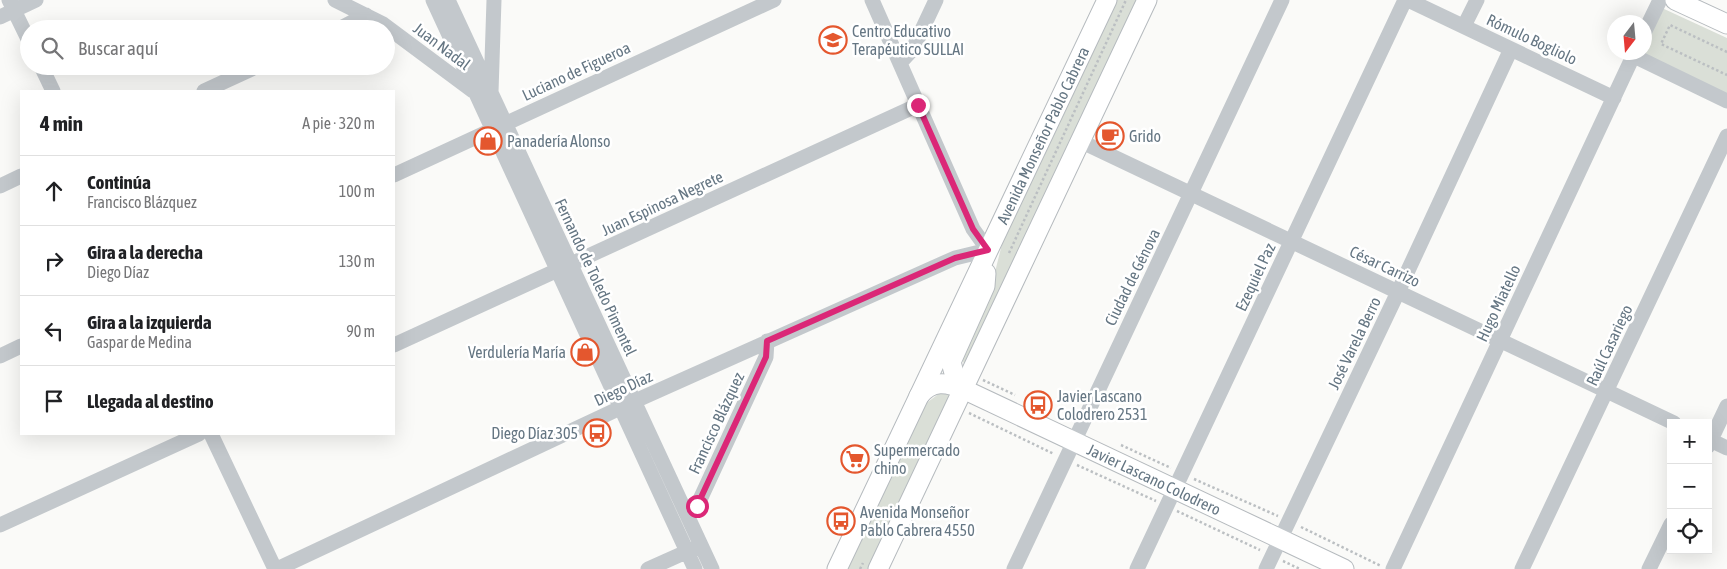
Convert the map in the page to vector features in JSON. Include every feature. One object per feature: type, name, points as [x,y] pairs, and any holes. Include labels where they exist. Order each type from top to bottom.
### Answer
[{"type":"main road","name":"Avenida Monseñor Pablo Cabrera","points":[[837,569],[1107,0]]},
{"type":"main road","points":[[878,569],[1147,0]]},
{"type":"main road","points":[[1684,2],[1727,24]]},
{"type":"main road","points":[[964,389],[954,373],[951,362],[985,286],[988,250]]},
{"type":"main road","name":"Javier Lascano Colodrero","points":[[918,397],[927,388],[937,383],[964,389],[1073,442],[1272,555],[1344,569]]},
{"type":"street","points":[[0,17],[12,5],[36,0]]},
{"type":"street","name":"Juan Nadal","points":[[335,0],[374,20]]},
{"type":"street","name":"Fernando de Toledo Pimentel","points":[[432,0],[475,93],[498,126],[571,264],[635,401],[688,516],[694,548],[695,569]]},
{"type":"street","name":"Fernando de Toledo Pimentel","points":[[448,0],[491,96],[498,126],[556,271],[621,408],[694,548],[712,569]]},
{"type":"street","name":"Juan Nadal","points":[[491,96],[494,0]]},
{"type":"street","name":"Luciano de Figueroa","points":[[395,174],[774,0]]},
{"type":"street","points":[[872,0],[973,229],[988,250]]},
{"type":"street","points":[[900,63],[913,49],[936,0]]},
{"type":"street","name":"Ciudad de Génova","points":[[1014,569],[1064,459],[1192,194],[1282,0]]},
{"type":"street","name":"Rómulo Bogliolo","points":[[1406,0],[1614,98]]},
{"type":"street","name":"Ezequiel Paz","points":[[1137,569],[1406,0]]},
{"type":"street","points":[[1464,26],[1477,0]]},
{"type":"street","points":[[1652,16],[1660,0]]},
{"type":"street","points":[[12,5],[20,22]]},
{"type":"street","points":[[356,20],[366,15]]},
{"type":"street","name":"Juan Nadal","points":[[395,34],[475,93]]},
{"type":"street","name":"José Varela Berro","points":[[1272,555],[1398,292],[1511,49]]},
{"type":"street","name":"Hugo Miatello","points":[[1393,569],[1631,60]]},
{"type":"street","points":[[1646,60],[1727,101]]},
{"type":"street","points":[[45,75],[53,90]]},
{"type":"street","points":[[206,90],[239,75]]},
{"type":"street","name":"Juan Espinosa Negrete","points":[[395,345],[918,105]]},
{"type":"street","name":"Raúl Casariego","points":[[1522,569],[1727,136]]},
{"type":"street","name":"César Carrizo","points":[[1080,141],[1667,420]]},
{"type":"street","points":[[0,186],[20,176]]},
{"type":"street","name":"Diego Díaz","points":[[276,569],[767,341],[955,258],[988,250]]},
{"type":"street","name":"Francisco Blázquez","points":[[688,516],[697,506],[766,357],[767,341]]},
{"type":"street","points":[[0,356],[20,346]]},
{"type":"street","points":[[1712,436],[1727,406]]},
{"type":"street","points":[[0,525],[197,435]]},
{"type":"street","points":[[211,435],[276,569]]},
{"type":"street","points":[[1712,443],[1727,448]]},
{"type":"street","points":[[1649,569],[1667,532]]},
{"type":"street","points":[[648,569],[694,548]]},
{"type":"path","points":[[1727,52],[1670,25],[1661,44],[1727,75]]},
{"type":"path","points":[[955,407],[1064,459],[1172,498],[1300,569]]},
{"type":"shaded area","points":[[1115,0],[1138,0],[964,365],[961,353],[991,288],[1003,240]]},
{"type":"shaded area","points":[[1662,8],[1727,38],[1727,95],[1652,58],[1652,30]]},
{"type":"shaded area","points":[[944,390],[951,390],[953,398],[869,569],[847,569],[925,404]]},
{"type":"place","name":"Centro Educativo Terapéutico SULLAI","points":[[833,40]]},
{"type":"place","name":"Grido","points":[[1110,136]]},
{"type":"place","name":"Panadería Alonso","points":[[488,141]]},
{"type":"place","name":"Verdulería María","points":[[585,352]]},
{"type":"place","name":"Javier Lascano Colodrero 2531","points":[[1038,405]]},
{"type":"place","name":"Diego Díaz 305","points":[[597,433]]},
{"type":"place","name":"Supermercado chino","points":[[855,459]]},
{"type":"place","name":"Avenida Monseñor Pablo Cabrera 4550","points":[[841,521]]},
{"type":"route","points":[[697,506],[766,357],[767,341],[955,258],[988,250],[973,229],[918,105]]}]
